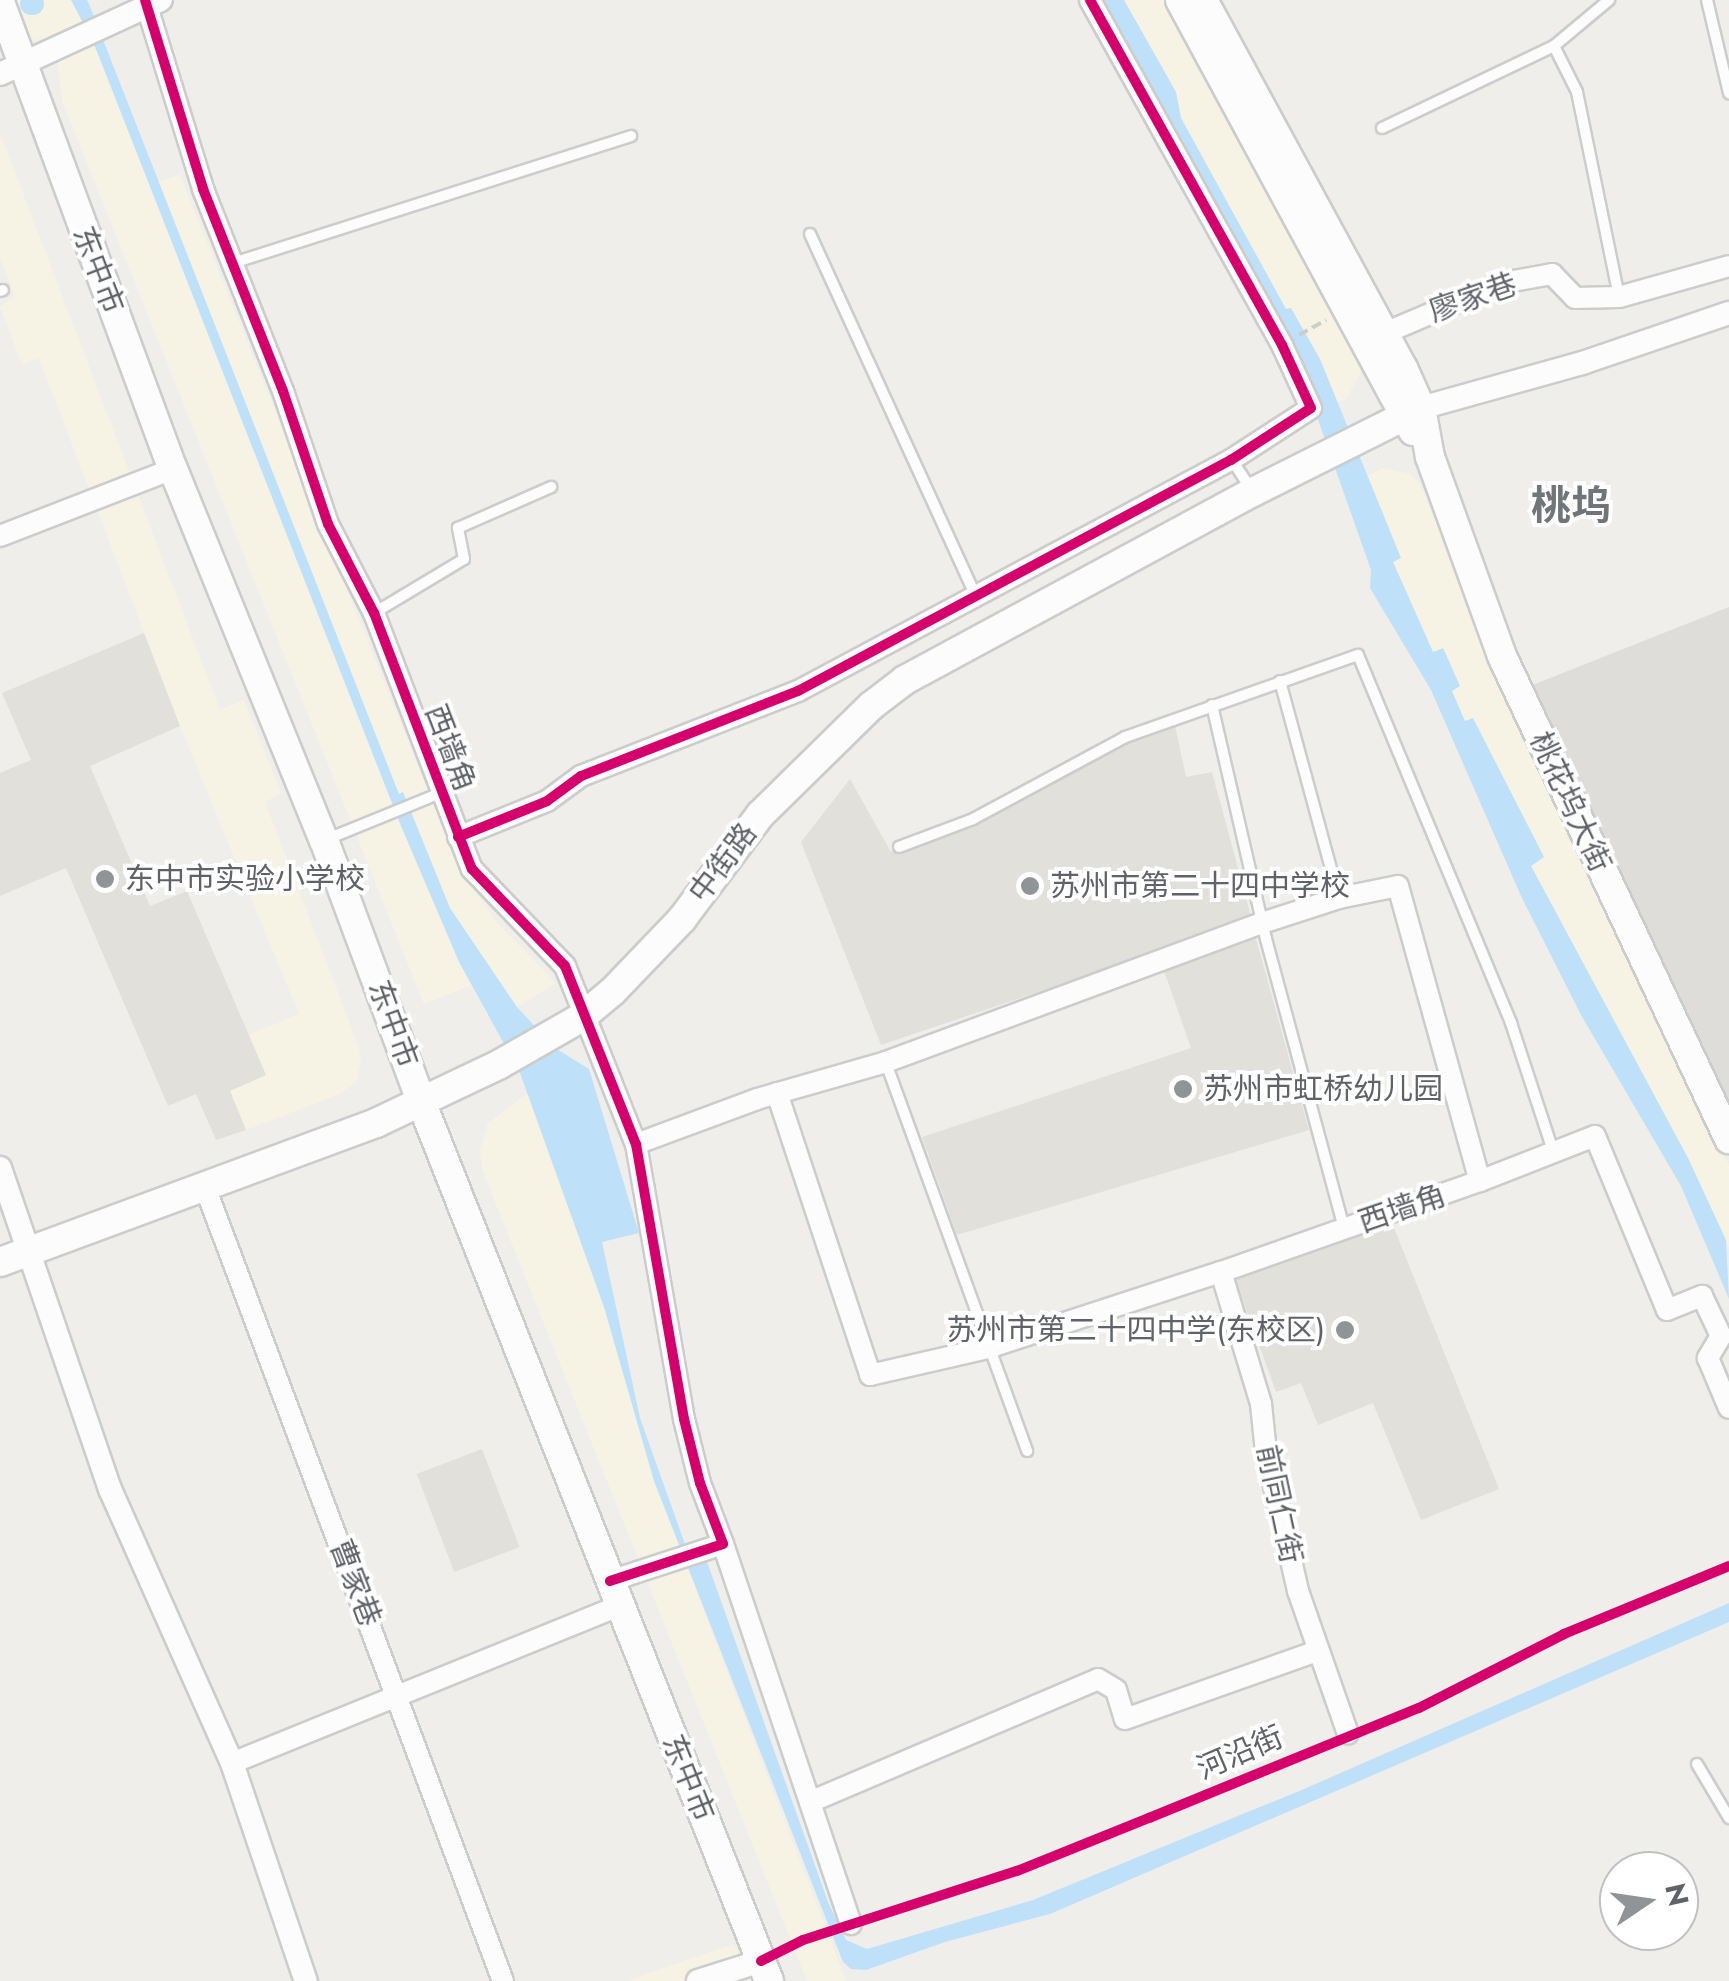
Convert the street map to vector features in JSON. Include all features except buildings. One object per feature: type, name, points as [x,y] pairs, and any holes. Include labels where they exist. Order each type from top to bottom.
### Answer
[{"type":"main road","name":"桃花坞大街","points":[[1180,0],[1413,412]]},
{"type":"main road","name":"桃花坞大街","points":[[1203,0],[1385,332],[1502,656],[1729,1139]]},
{"type":"main road","name":"东中市","points":[[0,3],[12,34],[10,70],[324,840],[422,1104],[765,1971]]},
{"type":"main road","name":"中街路","points":[[0,1262],[422,1104],[572,1022],[613,992],[682,919],[760,815],[871,706],[978,638],[1413,412]]},
{"type":"street","points":[[458,838],[547,801],[580,776],[798,692],[1231,460],[1311,408],[1282,344],[1090,0]]},
{"type":"street","points":[[10,70],[151,2]]},
{"type":"street","name":"西墙角","points":[[151,2],[202,189],[283,391],[328,524],[374,613],[430,797],[458,838],[472,869],[565,966],[572,1022],[636,1144],[684,1420],[700,1483],[718,1546],[851,1924]]},
{"type":"street","name":"廖家巷","points":[[1385,332],[1502,284],[1552,274],[1575,298],[1619,297],[1729,266]]},
{"type":"street","points":[[1413,412],[1582,364],[1729,313]]},
{"type":"street","points":[[0,536],[173,469]]},
{"type":"street","points":[[636,1144],[777,1094],[886,1062],[1262,923],[1339,898],[1398,886],[1480,1182]]},
{"type":"street","name":"西墙角","points":[[777,1094],[870,1375],[988,1348],[1221,1272],[1480,1182],[1595,1136],[1668,1310],[1702,1296],[1721,1336],[1708,1358],[1729,1408]]},
{"type":"street","points":[[0,1168],[110,1489],[232,1763],[306,1981]]},
{"type":"street","name":"曹家巷","points":[[205,1186],[503,1981]]},
{"type":"street","name":"前同仁街","points":[[1221,1272],[1262,1404],[1266,1452],[1285,1539],[1317,1651],[1348,1734]]},
{"type":"street","points":[[232,1763],[397,1695],[615,1593],[680,1558],[718,1546]]},
{"type":"street","points":[[810,1802],[1098,1679],[1116,1690],[1126,1718],[1317,1651]]},
{"type":"street","points":[[698,1981],[765,1971]]},
{"type":"lane","points":[[1382,128],[1554,46],[1609,0]]},
{"type":"lane","points":[[1707,0],[1727,61],[1729,93]]},
{"type":"lane","points":[[1554,46],[1577,92],[1619,297]]},
{"type":"lane","points":[[232,263],[631,136]]},
{"type":"lane","points":[[810,234],[976,596]]},
{"type":"lane","points":[[1231,460],[1253,492]]},
{"type":"lane","points":[[374,613],[464,559],[458,528],[551,487]]},
{"type":"lane","points":[[899,847],[973,819],[1125,736],[1358,656],[1512,1023],[1554,1152]]},
{"type":"lane","points":[[1280,682],[1339,898]]},
{"type":"lane","points":[[1212,705],[1262,923],[1345,1230]]},
{"type":"lane","points":[[324,840],[430,797]]},
{"type":"lane","points":[[886,1062],[1026,1451]]},
{"type":"lane","points":[[1697,1764],[1729,1818]]},
{"type":"path","points":[[1298,336],[1312,328]]},
{"type":"shaded area","points":[[13,0],[71,0],[84,24],[49,38],[32,40]]},
{"type":"shaded area","points":[[1124,0],[1172,0],[1364,367],[1346,399],[1336,404],[1291,308],[1286,310],[1181,118],[1176,92]]},
{"type":"shaded area","points":[[94,44],[150,184],[180,175],[459,868],[497,923],[556,983],[517,1007],[488,1017],[471,985],[424,1004],[62,100],[58,64],[66,53]]},
{"type":"shaded area","points":[[0,133],[220,710],[244,700],[281,793],[265,802],[358,1045],[361,1062],[356,1082],[341,1093],[246,1130],[230,1091],[266,1075],[249,1035],[299,1014],[180,726],[39,358],[22,364],[0,307],[15,297],[0,257]]},
{"type":"shaded area","points":[[1382,468],[1410,474],[1421,486],[1513,711],[1729,1166],[1729,1248],[1688,1158],[1531,866],[1544,857],[1472,718],[1465,722],[1451,691],[1460,686],[1444,649],[1434,653],[1393,561],[1401,557],[1365,477]]},
{"type":"shaded area","points":[[1729,607],[1729,1102],[1530,686]]},
{"type":"shaded area","name":"东中市实验小学校","points":[[144,633],[180,726],[90,766],[150,906],[187,891],[266,1075],[230,1091],[246,1130],[216,1140],[196,1094],[168,1106],[66,868],[0,896],[0,773],[31,760],[2,693]]},
{"type":"shaded area","name":"苏州市第二十四中学校","points":[[1173,716],[1186,777],[1212,772],[1252,920],[881,1045],[801,842],[850,779],[891,852]]},
{"type":"shaded area","name":"苏州市虹桥幼儿园","points":[[1255,935],[1309,1130],[957,1235],[922,1137],[1191,1048],[1163,968]]},
{"type":"shaded area","points":[[528,1093],[604,1307],[654,1481],[846,1981],[807,1981],[482,1169],[480,1150],[488,1123]]},
{"type":"shaded area","name":"苏州市第二十四中学(东校区)","points":[[1392,1223],[1499,1489],[1421,1520],[1373,1403],[1318,1425],[1301,1383],[1276,1392],[1235,1278]]},
{"type":"shaded area","points":[[482,1449],[520,1547],[454,1572],[417,1474]]},
{"type":"shaded area","points":[[734,1944],[748,1981],[626,1981]]},
{"type":"water","points":[[71,0],[87,0],[89,4],[399,794],[403,792],[450,908],[517,1007],[555,1048],[589,1069],[639,1233],[602,1242],[640,1418],[686,1547],[700,1542],[828,1902],[846,1940],[867,1949],[1033,1900],[1304,1789],[1729,1603],[1729,1622],[1050,1914],[945,1942],[866,1970],[851,1969],[843,1962],[654,1481],[604,1307],[520,1073],[459,962],[401,826],[94,44]]},
{"type":"water","points":[[1093,0],[1124,0],[1176,92],[1181,118],[1286,309],[1291,308],[1320,359],[1401,558],[1393,562],[1433,652],[1443,648],[1460,686],[1452,691],[1465,721],[1473,718],[1544,857],[1531,866],[1688,1158],[1726,1240],[1729,1299],[1681,1186],[1581,1015],[1521,896],[1431,690],[1370,588],[1371,570],[1310,397]]},
{"type":"cycle path","points":[[145,0],[203,189],[283,391],[328,524],[374,613],[472,869],[565,966],[636,1144],[684,1419],[700,1483],[723,1544],[610,1581]]},
{"type":"cycle path","points":[[458,837],[547,801],[581,776],[798,691],[1231,460],[1311,408],[1282,345],[1090,0]]},
{"type":"cycle path","name":"河沿街","points":[[761,1961],[803,1940],[1017,1871],[1419,1708],[1564,1634],[1729,1566]]},
{"type":"place","name":"东中市实验小学校","points":[[105,879]]},
{"type":"place","name":"苏州市第二十四中学校","points":[[1030,886]]},
{"type":"place","name":"苏州市虹桥幼儿园","points":[[1183,1089]]},
{"type":"place","name":"苏州市第二十四中学(东校区)","points":[[1345,1330]]},
{"type":"district","name":"桃坞","points":[[1571,505]]}]
